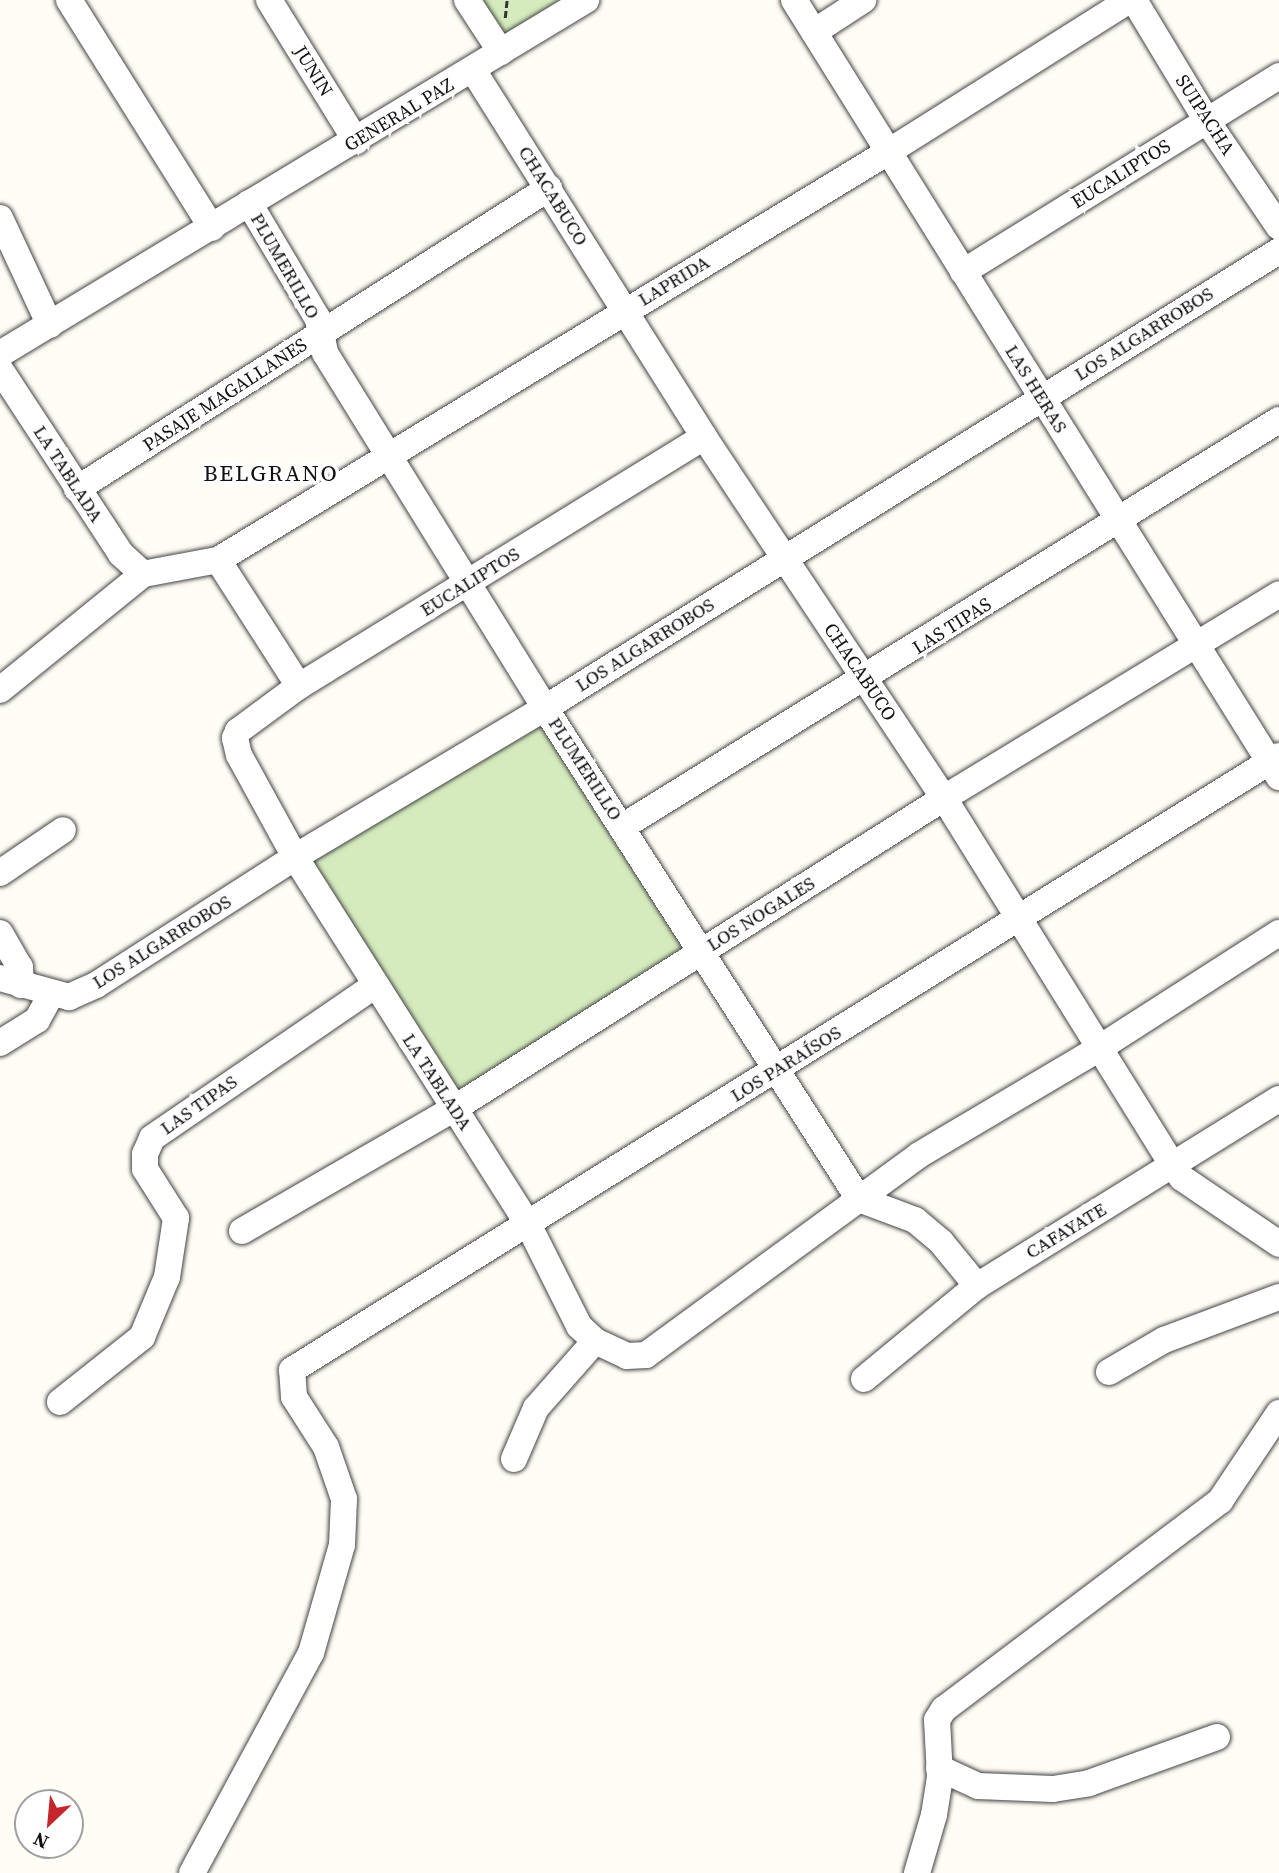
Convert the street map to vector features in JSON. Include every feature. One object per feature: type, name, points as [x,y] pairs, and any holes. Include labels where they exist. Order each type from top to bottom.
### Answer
[{"type":"street","points":[[69,0],[212,228]]},
{"type":"street","name":"JUNIN","points":[[269,0],[356,141]]},
{"type":"street","points":[[467,0],[501,52]]},
{"type":"street","name":"GENERAL PAZ","points":[[0,354],[586,0]]},
{"type":"street","name":"LAS HERAS","points":[[794,0],[1041,398],[1276,765]]},
{"type":"street","points":[[814,32],[863,0]]},
{"type":"street","name":"SUIPACHA","points":[[1131,0],[1207,121],[1279,227]]},
{"type":"street","name":"LAPRIDA","points":[[218,560],[388,453],[888,152],[1131,0]]},
{"type":"street","name":"CHACABUCO","points":[[473,70],[782,558],[944,798],[1016,919],[1173,1166],[1182,1178],[1279,1244]]},
{"type":"street","name":"EUCALIPTOS","points":[[963,272],[1279,76]]},
{"type":"street","name":"PASAJE MAGALLANES","points":[[77,489],[549,188]]},
{"type":"street","name":"PLUMERILLO","points":[[249,203],[318,319],[325,353],[470,582],[545,708],[704,951],[859,1199]]},
{"type":"street","points":[[0,218],[50,325]]},
{"type":"street","name":"LOS ALGARROBOS","points":[[10,981],[51,995],[69,997],[96,985],[295,857],[545,708],[1279,250]]},
{"type":"street","name":"LA TABLADA","points":[[0,369],[121,554],[142,574]]},
{"type":"street","name":"LAS TIPAS","points":[[622,827],[866,680],[1121,522],[1279,420]]},
{"type":"street","name":"EUCALIPTOS","points":[[238,731],[299,686],[704,437]]},
{"type":"street","points":[[0,690],[142,574],[218,560],[299,686]]},
{"type":"street","name":"LOS NOGALES","points":[[242,1231],[456,1108],[944,798],[1279,594]]},
{"type":"street","name":"LA TABLADA","points":[[238,731],[234,746],[295,857],[374,986],[456,1108],[528,1224],[579,1326],[594,1341],[627,1356],[646,1354],[688,1328],[919,1156],[1098,1049],[1279,933]]},
{"type":"street","name":"LOS PARAÍSOS","points":[[192,1873],[310,1653],[342,1545],[344,1499],[326,1447],[294,1397],[292,1370],[1016,919],[1276,765]]},
{"type":"street","points":[[0,873],[62,830]]},
{"type":"street","points":[[0,933],[20,967],[10,981]]},
{"type":"street","name":"LAS TIPAS","points":[[60,1402],[142,1337],[167,1277],[176,1218],[145,1169],[145,1154],[152,1138],[374,986]]},
{"type":"street","points":[[0,1043],[37,1020],[51,995]]},
{"type":"street","name":"CAFAYATE","points":[[864,1379],[977,1286],[1279,1099]]},
{"type":"street","points":[[859,1199],[915,1220],[941,1242],[977,1286]]},
{"type":"street","points":[[1109,1372],[1164,1340],[1279,1297]]},
{"type":"street","points":[[514,1459],[536,1408],[594,1341]]},
{"type":"street","points":[[917,1873],[934,1815],[939,1768],[937,1720],[944,1709],[1220,1501],[1279,1413]]},
{"type":"street","points":[[939,1768],[978,1786],[1054,1789],[1089,1783],[1217,1737]]},
{"type":"green space","points":[[475,0],[560,0],[499,38]]},
{"type":"green space","points":[[545,708],[704,951],[455,1108],[295,857]]},
{"type":"district","name":"BELGRANO","points":[[271,473]]}]
